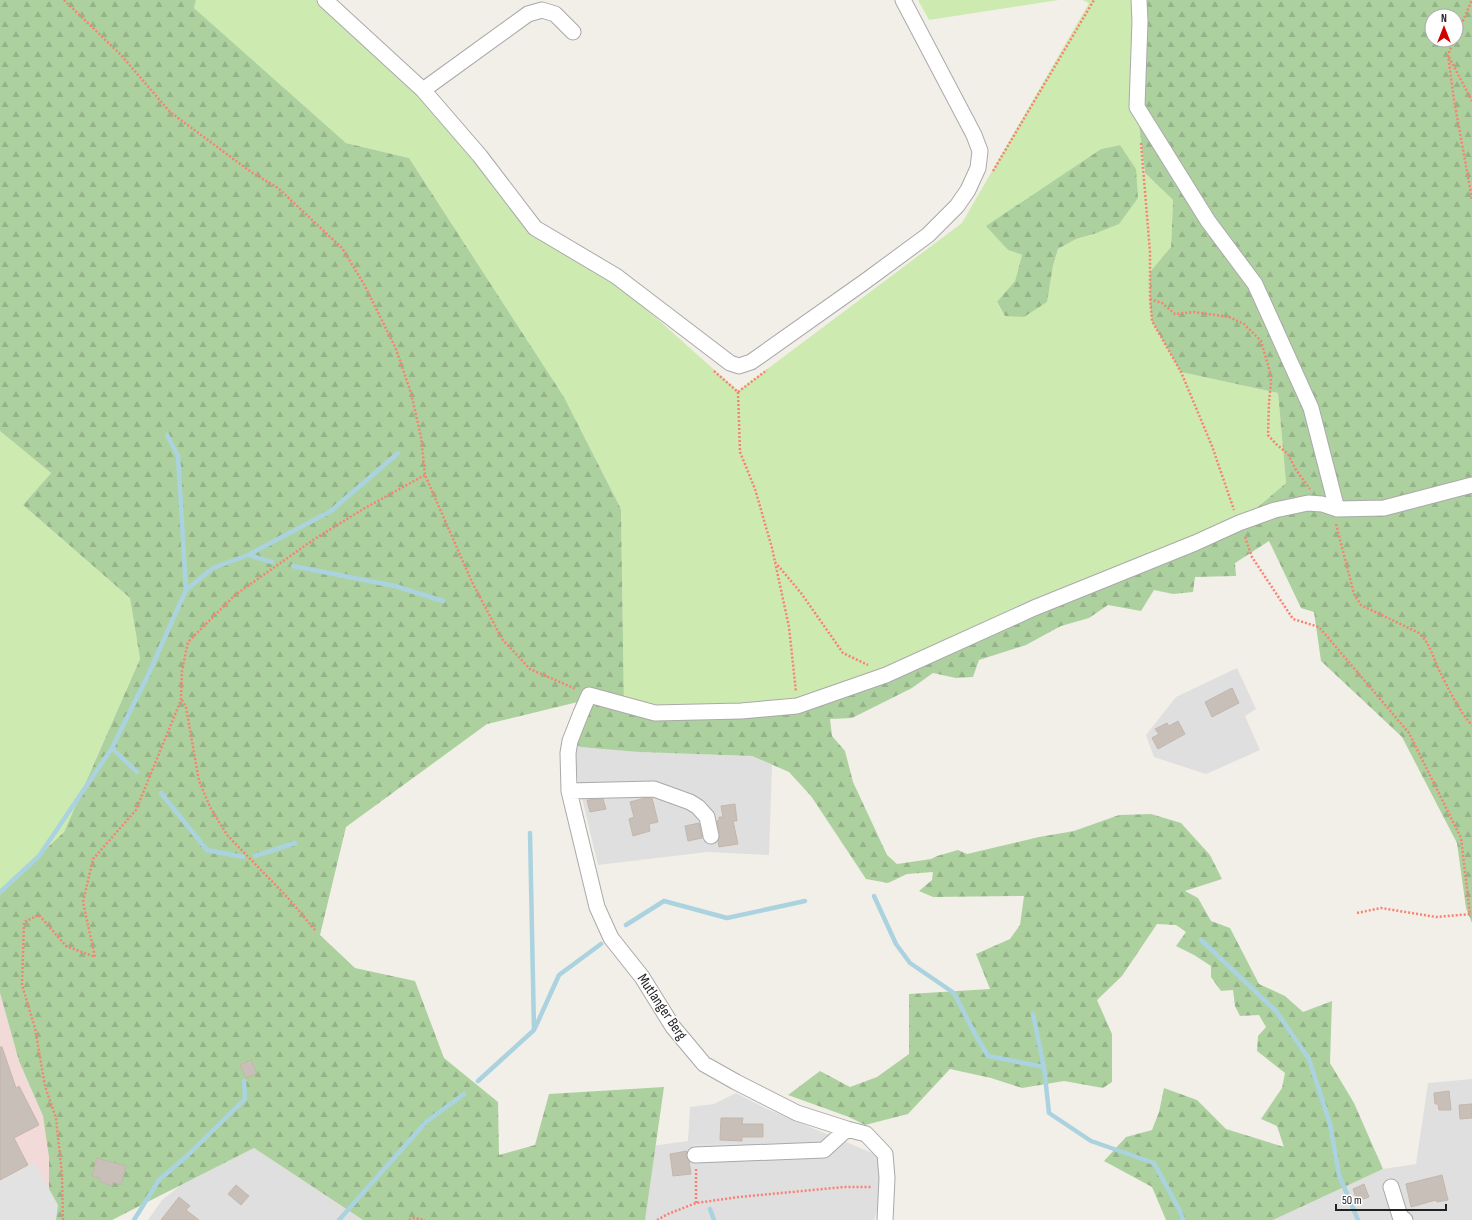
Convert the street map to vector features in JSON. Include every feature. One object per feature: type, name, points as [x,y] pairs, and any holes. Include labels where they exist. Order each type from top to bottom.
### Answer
[{"type":"street","points":[[325,0],[422,90],[480,156],[535,228],[616,276],[679,323],[718,355],[730,363],[739,366],[752,362],[868,280],[928,235],[957,206],[968,190],[978,168],[980,151],[974,135],[902,0]]},
{"type":"street","points":[[1139,0],[1140,21],[1137,107],[1208,221],[1255,284],[1310,408],[1337,509]]},
{"type":"street","points":[[422,90],[528,14],[542,10],[555,14],[573,32]]},
{"type":"street","points":[[590,695],[655,713],[740,711],[797,706],[886,675],[1034,608],[1195,543],[1239,523],[1275,510],[1308,503],[1322,504],[1337,509],[1384,508],[1472,485]]},
{"type":"street","name":"Mutlanger Berg","points":[[590,695],[570,741],[568,753],[569,790],[597,907],[611,938],[642,977],[673,1027],[704,1064],[797,1113],[866,1134],[885,1154],[887,1186],[885,1220]]},
{"type":"street","points":[[569,790],[654,789],[690,802],[698,807],[707,817],[711,836]]},
{"type":"street","points":[[695,1155],[824,1150],[847,1129]]},
{"type":"street","points":[[1391,1187],[1400,1216],[1405,1220]]},
{"type":"path","points":[[64,0],[121,54],[170,112],[251,172],[278,188],[342,248],[365,286],[396,349],[412,400],[421,437],[425,475],[472,582],[502,639],[530,669],[590,695]]},
{"type":"path","points":[[991,176],[1094,0]]},
{"type":"path","points":[[1464,18],[1472,0]]},
{"type":"path","points":[[1451,48],[1448,55],[1472,199]]},
{"type":"path","points":[[1448,55],[1472,101]]},
{"type":"path","points":[[1144,172],[1150,252],[1150,299],[1152,321],[1181,372],[1212,446],[1252,557],[1293,619],[1319,627],[1409,733],[1461,838],[1471,914],[1436,917],[1381,908],[1357,913]]},
{"type":"path","points":[[708,366],[738,392],[740,452],[755,489],[775,562],[789,627],[797,706]]},
{"type":"path","points":[[738,392],[769,369]]},
{"type":"path","points":[[63,1220],[62,1174],[56,1118],[45,1086],[35,1028],[22,985],[24,922],[39,915],[66,946],[95,957],[83,902],[93,859],[136,810],[181,700],[182,671],[188,642],[234,595],[313,540],[365,508],[425,475]]},
{"type":"path","points":[[775,562],[801,593],[843,652],[886,675]]},
{"type":"path","points":[[181,700],[186,707],[199,780],[210,807],[227,835],[289,900],[315,930]]},
{"type":"path","points":[[695,1155],[696,1203]]},
{"type":"path","points":[[656,1220],[696,1203],[739,1197],[844,1187],[887,1186]]},
{"type":"path","points":[[409,1220],[414,1218],[425,1220]]},
{"type":"shaded area","points":[[1237,668],[1256,709],[1245,716],[1260,750],[1206,774],[1154,757],[1146,735],[1176,697]]},
{"type":"shaded area","points":[[573,743],[639,752],[752,756],[772,765],[769,855],[707,852],[598,865],[573,760]]},
{"type":"shaded area","points":[[0,993],[19,1061],[43,1116],[58,1205],[0,1220]]},
{"type":"shaded area","points":[[1472,1079],[1472,1220],[1273,1220],[1383,1169],[1416,1164],[1428,1083]]},
{"type":"shaded area","points":[[736,1093],[767,1109],[877,1155],[880,1170],[879,1204],[874,1220],[617,1220],[607,1152],[688,1141],[690,1107],[714,1104]]},
{"type":"shaded area","points":[[742,1143],[743,1149],[693,1150],[693,1144]]},
{"type":"shaded area","points":[[254,1148],[363,1220],[148,1220],[162,1200],[181,1185]]},
{"type":"shaded area","points":[[34,1162],[58,1205],[56,1220],[0,1220],[0,1181]]},
{"type":"green space","points":[[0,0],[196,0],[194,8],[346,143],[409,158],[564,397],[621,509],[624,705],[655,713],[797,706],[1239,523],[1286,483],[1278,393],[1181,372],[1152,321],[1150,272],[1171,247],[1173,200],[1145,173],[1137,107],[1139,0],[1472,0],[1472,923],[1466,908],[1457,843],[1402,737],[1321,661],[1314,612],[1301,608],[1269,541],[1235,563],[1236,576],[1195,577],[1193,592],[1173,594],[1154,590],[1141,611],[1108,605],[1089,618],[1061,626],[1026,645],[979,660],[973,677],[956,678],[933,673],[912,688],[852,718],[830,719],[832,736],[845,751],[853,782],[887,855],[897,864],[931,859],[958,850],[967,854],[1039,837],[1074,831],[1119,815],[1151,814],[1181,823],[1210,855],[1222,879],[1185,891],[1198,898],[1211,921],[1230,928],[1259,984],[1285,996],[1303,1012],[1332,1001],[1330,1063],[1354,1103],[1383,1169],[1273,1220],[1166,1220],[1152,1187],[1104,1161],[1126,1137],[1152,1130],[1159,1112],[1164,1088],[1197,1100],[1226,1129],[1284,1147],[1277,1126],[1261,1119],[1282,1088],[1285,1073],[1257,1051],[1258,1036],[1266,1027],[1259,1015],[1240,1016],[1235,1006],[1233,990],[1221,991],[1211,977],[1211,966],[1176,946],[1186,932],[1176,925],[1157,924],[1122,976],[1097,1000],[1112,1034],[1112,1082],[1103,1088],[1064,1081],[1022,1088],[991,1078],[950,1069],[908,1114],[865,1125],[849,1117],[788,1095],[820,1071],[850,1087],[877,1077],[909,1054],[909,994],[990,989],[976,954],[1010,939],[1020,925],[1024,896],[933,897],[919,891],[932,880],[933,872],[907,874],[888,883],[866,879],[811,796],[789,772],[752,756],[639,752],[581,747],[570,741],[586,700],[487,724],[346,827],[320,935],[355,968],[415,981],[444,1058],[498,1102],[499,1155],[535,1145],[549,1094],[664,1087],[645,1220],[363,1220],[254,1148],[112,1220],[49,1220],[49,1157],[43,1116],[19,1061],[0,993],[0,892],[64,832],[140,659],[130,598],[23,505],[51,473],[0,431]]},
{"type":"green space","points":[[196,0],[316,0],[428,104],[534,234],[625,290],[738,391],[962,223],[1089,3],[1082,0],[1139,0],[1144,172],[1173,200],[1171,248],[1150,272],[1181,372],[1278,393],[1286,483],[1239,523],[797,706],[741,711],[624,705],[621,509],[564,397],[409,158],[346,143],[194,8]],"holes":[[[1120,145],[1138,198],[1132,205],[1095,234],[1076,239],[1058,249],[1053,266],[1049,290],[1005,316],[997,303],[1015,281],[1022,255],[1008,250],[987,226],[1101,149]]]},
{"type":"green space","points":[[918,0],[1059,0],[929,20]]},
{"type":"green space","points":[[1120,145],[1136,169],[1138,198],[1119,224],[1094,234],[1076,239],[1058,249],[1053,266],[1047,302],[1024,317],[1005,316],[997,302],[1015,281],[1022,255],[1008,250],[986,226],[1101,149]]},
{"type":"green space","points":[[0,431],[51,473],[23,505],[130,598],[140,659],[64,832],[0,892]]},
{"type":"building","points":[[1232,688],[1239,703],[1212,717],[1205,702]]},
{"type":"building","points":[[1178,721],[1185,734],[1158,749],[1152,738],[1159,734],[1155,729],[1167,723],[1169,726]]},
{"type":"building","points":[[645,798],[652,798],[658,822],[649,824],[650,831],[633,836],[629,819],[634,817],[630,802]]},
{"type":"building","points":[[603,799],[606,809],[590,812],[587,800]]},
{"type":"building","points":[[735,804],[737,821],[733,821],[738,844],[719,847],[718,841],[720,834],[717,821],[719,820],[719,817],[723,817],[721,806]]},
{"type":"building","points":[[699,823],[702,838],[688,841],[685,826]]},
{"type":"building","points":[[0,1047],[2,1047],[16,1088],[19,1086],[39,1125],[14,1138],[28,1165],[0,1180]]},
{"type":"building","points":[[251,1060],[257,1073],[246,1078],[240,1065]]},
{"type":"building","points":[[1449,1091],[1451,1110],[1439,1110],[1438,1104],[1435,1104],[1434,1093]]},
{"type":"building","points":[[1472,1104],[1472,1118],[1460,1119],[1459,1105]]},
{"type":"building","points":[[721,1118],[743,1118],[742,1124],[763,1124],[763,1137],[742,1137],[742,1141],[720,1140]]},
{"type":"building","points":[[687,1151],[686,1156],[689,1161],[691,1174],[673,1176],[670,1154]]},
{"type":"building","points":[[97,1158],[126,1166],[121,1185],[113,1182],[112,1186],[100,1182],[100,1178],[92,1176]]},
{"type":"building","points":[[1442,1175],[1448,1200],[1437,1202],[1436,1200],[1411,1207],[1406,1184]]},
{"type":"building","points":[[1364,1184],[1369,1197],[1357,1201],[1353,1189]]},
{"type":"building","points":[[236,1185],[249,1196],[241,1205],[228,1194]]},
{"type":"building","points":[[179,1197],[190,1206],[186,1210],[199,1220],[161,1220]]},
{"type":"waterway","points":[[167,435],[178,456],[186,590]]},
{"type":"waterway","points":[[0,892],[39,856],[112,748],[149,673],[186,590],[213,568],[248,555],[331,511],[398,453]]},
{"type":"waterway","points":[[248,555],[272,562]]},
{"type":"waterway","points":[[293,566],[395,586],[443,601]]},
{"type":"waterway","points":[[112,748],[137,772]]},
{"type":"waterway","points":[[161,793],[207,850],[243,857]]},
{"type":"waterway","points":[[478,1081],[534,1030],[530,833]]},
{"type":"waterway","points":[[255,856],[295,843]]},
{"type":"waterway","points":[[874,896],[896,944],[910,963],[954,993],[988,1056],[1044,1067],[1049,1113],[1091,1141],[1154,1163],[1180,1211],[1183,1220]]},
{"type":"waterway","points":[[626,925],[664,901],[727,918],[805,901]]},
{"type":"waterway","points":[[1201,940],[1276,1011],[1309,1059],[1330,1124],[1339,1175],[1358,1220]]},
{"type":"waterway","points":[[535,1028],[559,975],[601,944]]},
{"type":"waterway","points":[[1033,1014],[1044,1067]]},
{"type":"waterway","points":[[134,1220],[159,1180],[188,1155],[245,1099],[244,1081]]},
{"type":"waterway","points":[[339,1220],[426,1122],[464,1094]]},
{"type":"waterway","points":[[710,1209],[714,1220]]}]
